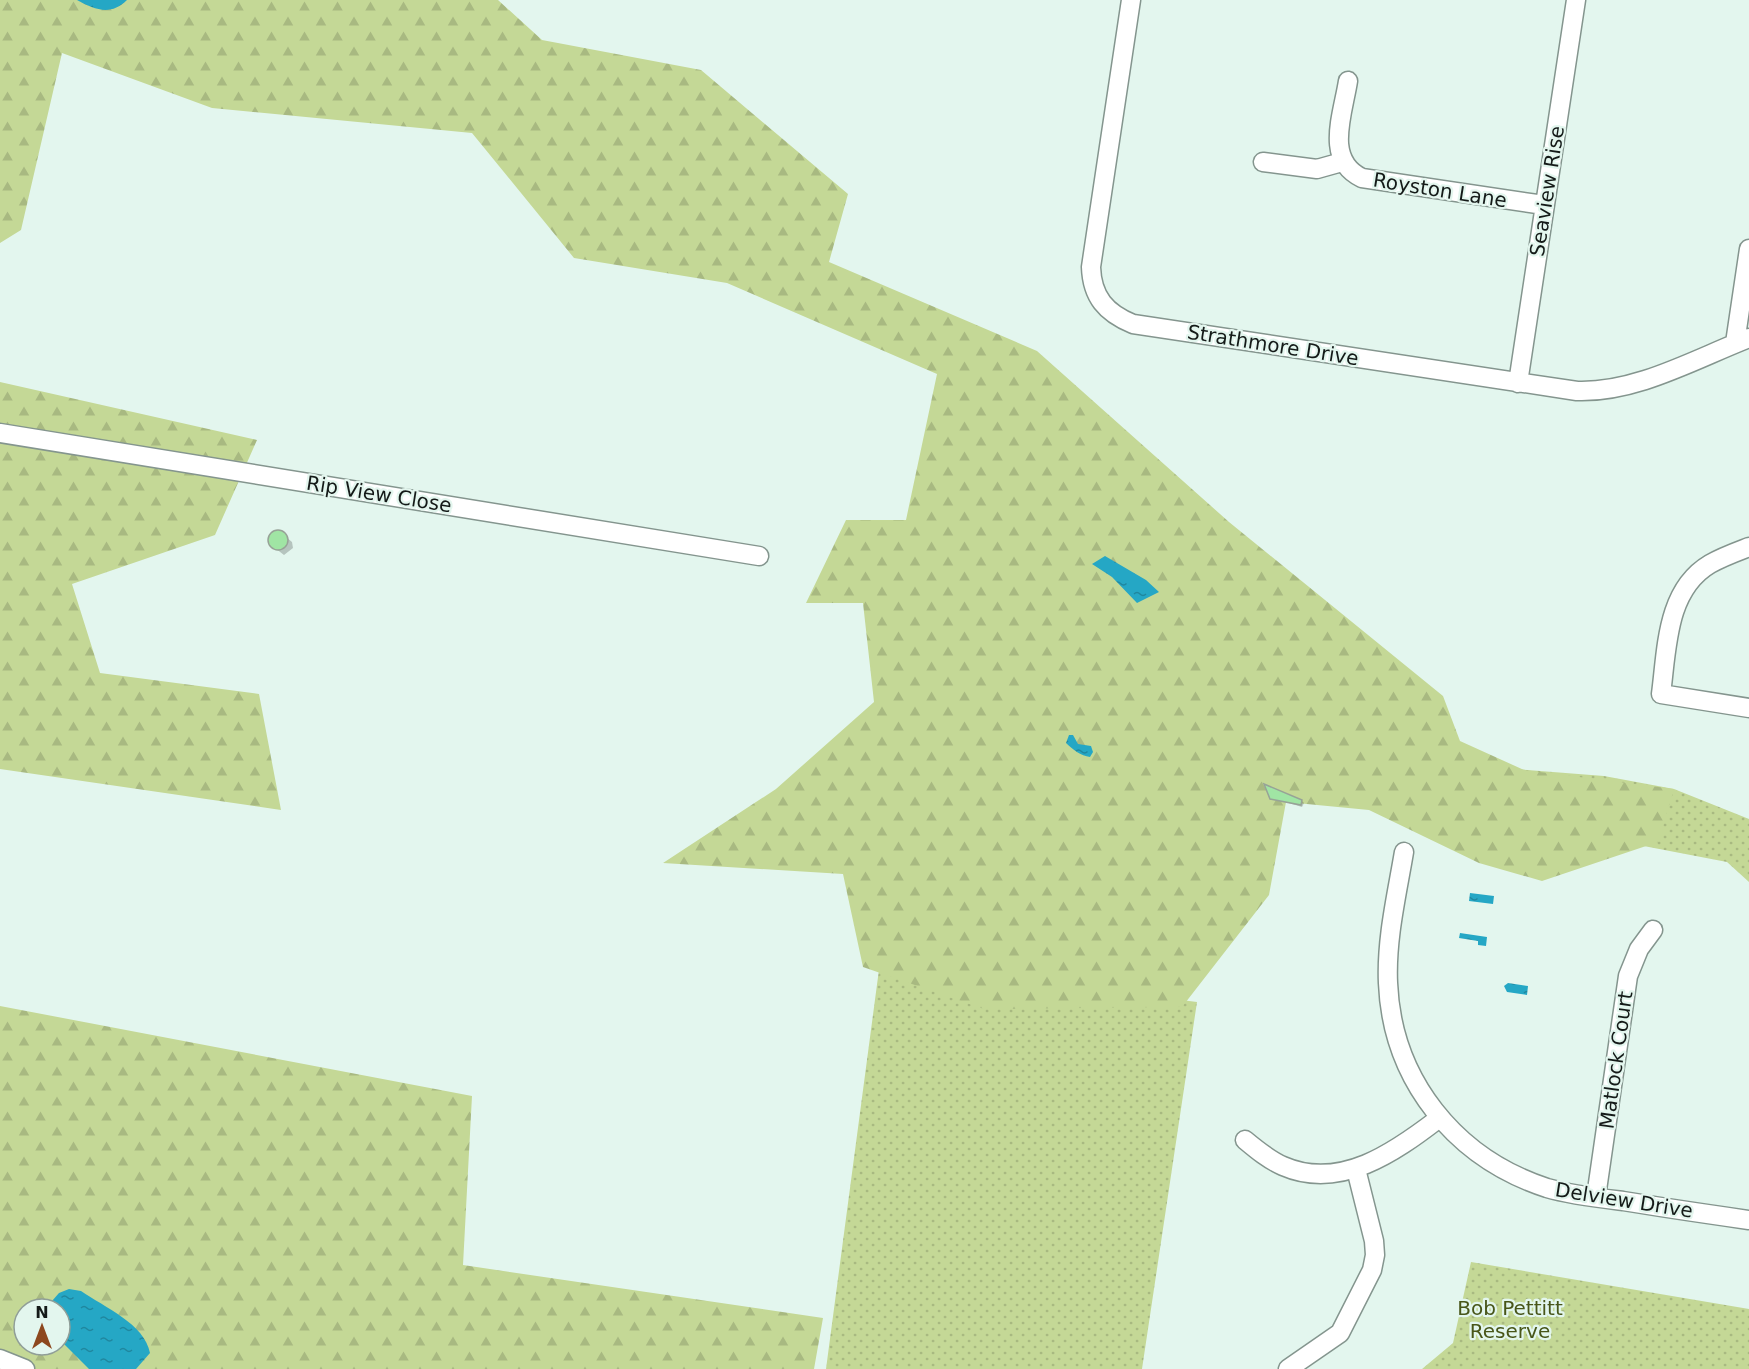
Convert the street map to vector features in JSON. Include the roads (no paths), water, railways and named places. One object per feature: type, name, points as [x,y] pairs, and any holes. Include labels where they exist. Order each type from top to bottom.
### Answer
[{"type":"street","name":"Strathmore Drive","points":[[1131,0],[1091,267],[1091,284],[1098,298],[1117,317],[1133,324],[1577,391],[1612,390],[1742,340]]},
{"type":"street","name":"Seaview Rise","points":[[1518,383],[1576,0]]},
{"type":"street","points":[[1263,162],[1317,169],[1342,162],[1338,146],[1348,81]]},
{"type":"street","name":"Royston Lane","points":[[1342,162],[1353,174],[1362,178],[1544,205]]},
{"type":"street","points":[[1742,340],[1749,249]]},
{"type":"street","name":"Rip View Close","points":[[0,433],[759,556]]},
{"type":"street","points":[[1749,548],[1709,565],[1685,588],[1672,616],[1661,694],[1749,708]]},
{"type":"street","name":"Delview Drive","points":[[1404,852],[1388,959],[1390,1008],[1403,1056],[1438,1119],[1470,1148],[1504,1170],[1548,1188],[1749,1220]]},
{"type":"street","name":"Matlock Court","points":[[1596,1197],[1628,976],[1639,949],[1653,930]]},
{"type":"street","points":[[1245,1140],[1272,1161],[1301,1172],[1356,1169],[1389,1155],[1438,1119]]},
{"type":"street","points":[[1288,1369],[1340,1334],[1372,1270],[1376,1255],[1374,1241],[1356,1169]]},
{"type":"street","points":[[0,1359],[25,1369]]},
{"type":"water","points":[[77,0],[127,0],[115,8],[103,10]]},
{"type":"water","points":[[1105,556],[1146,580],[1159,592],[1137,603],[1112,577],[1092,564]]},
{"type":"water","points":[[1069,735],[1073,735],[1078,744],[1091,746],[1093,752],[1090,757],[1077,752],[1066,743]]},
{"type":"water","points":[[1470,893],[1494,896],[1493,904],[1469,901]]},
{"type":"water","points":[[1460,933],[1487,937],[1486,946],[1478,945],[1478,941],[1459,938]]},
{"type":"water","points":[[1508,983],[1528,986],[1527,995],[1507,992],[1504,986]]},
{"type":"water","points":[[69,1289],[81,1291],[112,1310],[140,1333],[150,1353],[136,1369],[89,1369],[72,1352],[72,1297],[56,1297]]},
{"type":"park label","name":"Bob Pettitt Reserve","points":[[1510,1320]]}]
